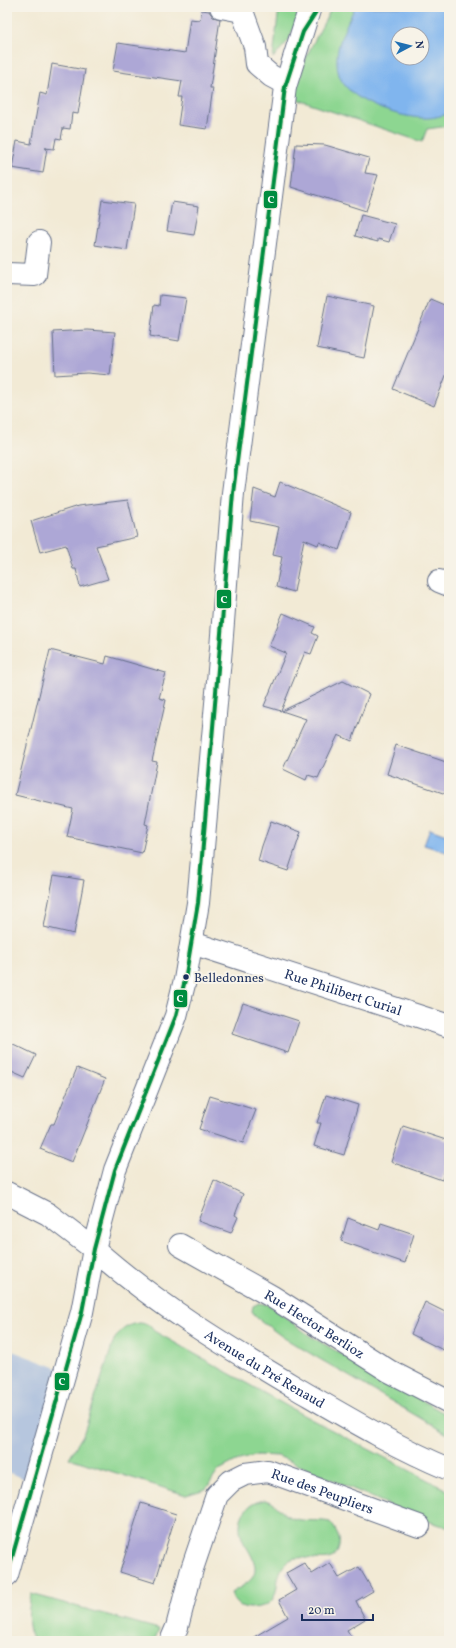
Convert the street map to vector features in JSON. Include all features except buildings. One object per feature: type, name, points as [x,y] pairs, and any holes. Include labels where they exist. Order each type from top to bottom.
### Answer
[{"type":"main road","points":[[221,7],[242,10],[255,47],[257,64],[271,76],[286,84]]},
{"type":"main road","points":[[7,1575],[82,1312],[94,1249],[115,1170],[176,1016],[185,980],[198,903],[206,822],[233,493],[286,84],[310,7]]},
{"type":"main road","points":[[303,32],[319,7]]},
{"type":"main road","points":[[7,274],[35,275],[39,242]]},
{"type":"main road","name":"Rue Philibert Curial","points":[[192,943],[449,1026]]},
{"type":"main road","name":"Avenue du Pré Renaud","points":[[7,1193],[48,1214],[94,1249],[115,1268],[234,1351],[363,1427],[449,1469]]},
{"type":"main road","name":"Rue Hector Berlioz","points":[[180,1244],[271,1296],[389,1371],[449,1402]]},
{"type":"main road","name":"Rue des Peupliers","points":[[171,1641],[177,1627],[192,1569],[217,1495],[231,1481],[245,1474],[268,1471],[419,1526]]},
{"type":"shaded area","points":[[7,1349],[65,1371],[35,1483],[7,1472]]},
{"type":"green space","points":[[279,7],[302,7],[289,40],[273,58]]},
{"type":"green space","points":[[332,7],[449,7],[449,126],[427,129],[422,142],[298,100],[295,91],[307,55]]},
{"type":"green space","points":[[259,1303],[269,1305],[310,1336],[449,1416],[449,1435],[284,1338],[256,1317],[252,1311],[253,1306]]},
{"type":"green space","points":[[141,1323],[149,1325],[154,1331],[303,1415],[449,1491],[449,1528],[419,1518],[278,1456],[257,1455],[236,1461],[219,1470],[206,1489],[186,1495],[69,1458],[83,1435],[114,1340],[125,1328],[132,1324]]},
{"type":"green space","points":[[265,1500],[269,1501],[285,1514],[293,1518],[330,1522],[338,1534],[339,1547],[336,1555],[324,1560],[299,1558],[292,1559],[286,1563],[281,1570],[274,1597],[270,1603],[262,1606],[247,1608],[240,1606],[231,1593],[249,1581],[254,1575],[255,1571],[253,1560],[241,1536],[240,1521],[242,1515],[251,1505]]},
{"type":"green space","points":[[31,1594],[159,1629],[154,1641],[34,1641],[31,1635],[28,1618]]},
{"type":"water","points":[[355,7],[449,7],[449,114],[433,118],[403,115],[375,106],[350,91],[342,82],[337,63],[337,54],[344,30]]},
{"type":"water","points":[[430,829],[449,836],[449,853],[424,845]]},
{"type":"transit line","name":"C","points":[[7,1575],[82,1312],[94,1249],[115,1170],[176,1016],[185,980],[198,903],[233,493],[285,87],[303,32],[319,7]]},
{"type":"place","name":"Belledonnes","points":[[186,977]]}]
